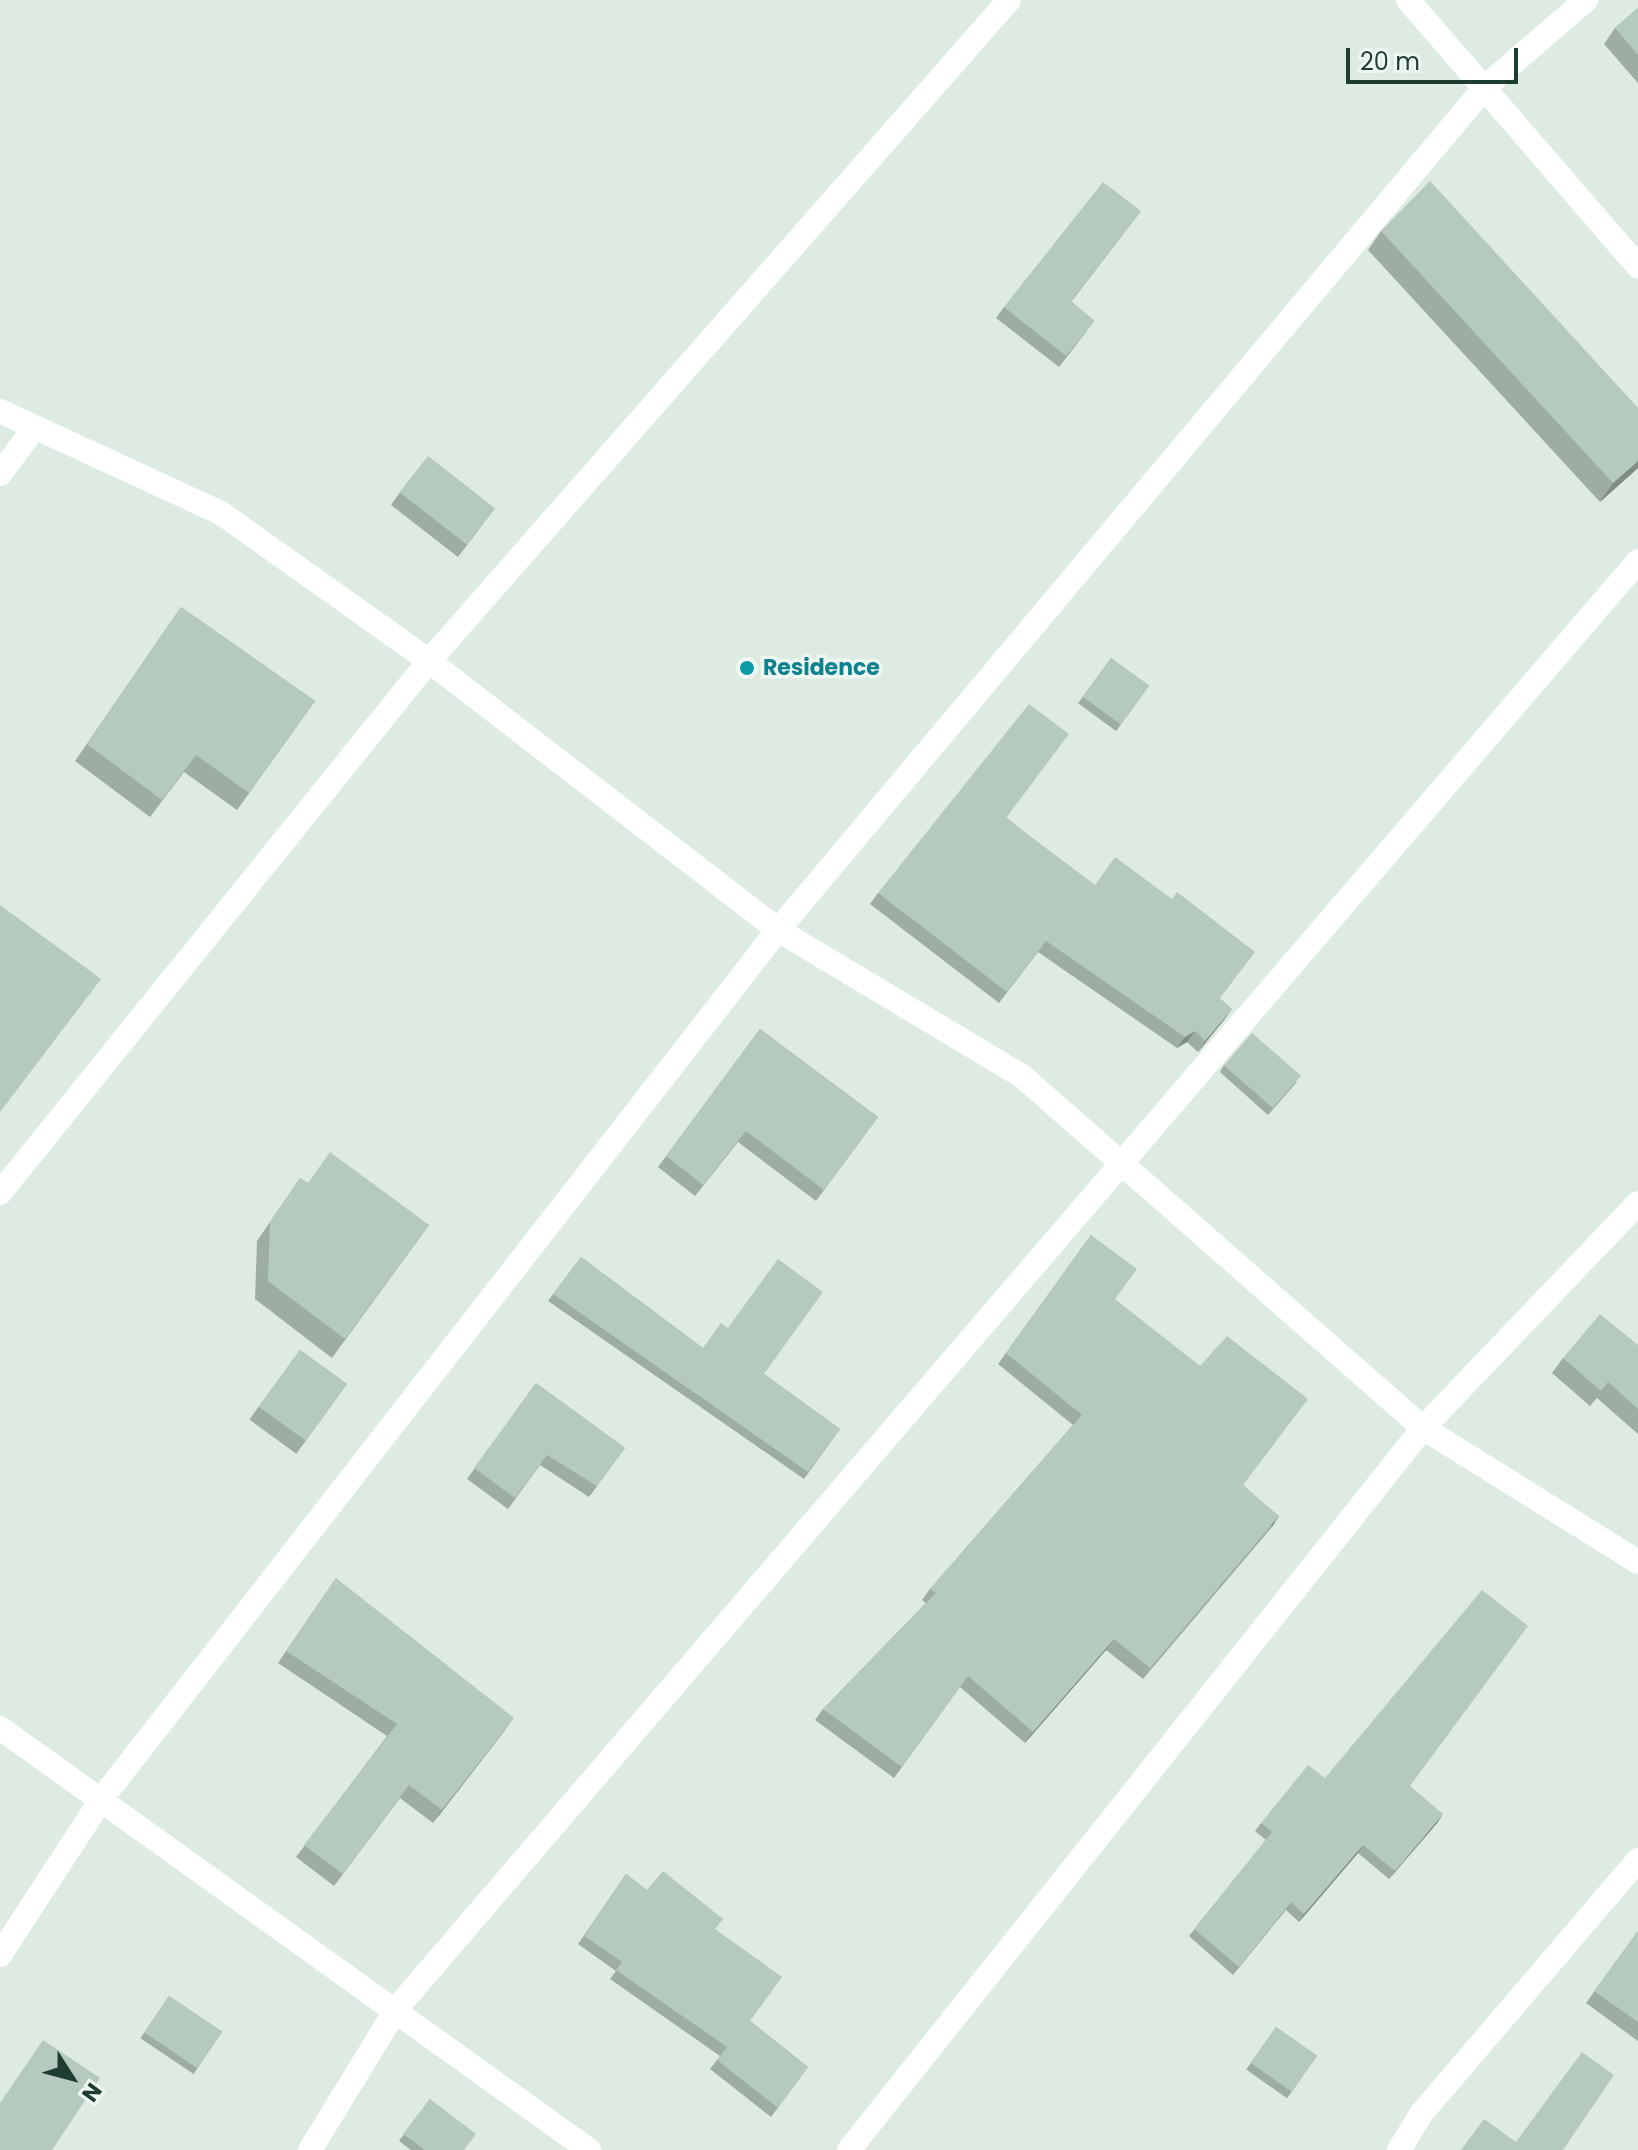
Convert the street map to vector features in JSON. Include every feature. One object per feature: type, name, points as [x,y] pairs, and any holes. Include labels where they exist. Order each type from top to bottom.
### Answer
[{"type":"street","points":[[0,1193],[429,661],[1009,0]]},
{"type":"street","points":[[1408,0],[1486,86],[1638,266]]},
{"type":"street","points":[[0,1955],[103,1797],[778,930],[1486,86],[1586,0]]},
{"type":"street","points":[[0,411],[32,431],[221,513],[429,661],[778,930],[1022,1076],[1122,1158],[1221,1258],[1423,1428],[1638,1562]]},
{"type":"street","points":[[0,474],[32,431]]},
{"type":"street","points":[[310,2150],[397,2008],[1122,1158],[1638,561]]},
{"type":"street","points":[[849,2150],[1423,1428],[1638,1203]]},
{"type":"street","points":[[0,1728],[103,1797],[589,2150]]},
{"type":"street","points":[[1399,2150],[1421,2114],[1638,1860]]},
{"type":"building","points":[[1638,8],[1638,55],[1615,28]]},
{"type":"building","points":[[1430,181],[1638,408],[1638,461],[1613,483],[1381,231]]},
{"type":"building","points":[[1103,182],[1141,211],[1071,301],[1095,321],[1066,356],[1004,307]]},
{"type":"building","points":[[428,456],[495,508],[467,545],[400,492]]},
{"type":"building","points":[[181,607],[315,701],[249,793],[196,755],[162,800],[87,744]]},
{"type":"building","points":[[1111,658],[1149,686],[1121,724],[1083,697]]},
{"type":"building","points":[[1029,704],[1069,734],[1006,818],[1095,885],[1115,857],[1172,899],[1177,892],[1255,952],[1220,998],[1232,1009],[1205,1041],[1195,1031],[1185,1037],[1046,941],[1007,992],[878,893]]},
{"type":"building","points":[[0,905],[101,979],[0,1112]]},
{"type":"building","points":[[760,1029],[878,1117],[824,1190],[746,1131],[703,1185],[666,1156]]},
{"type":"building","points":[[1252,1033],[1301,1076],[1273,1108],[1224,1065]]},
{"type":"building","points":[[330,1152],[429,1225],[345,1339],[268,1281],[270,1222],[300,1178],[308,1183]]},
{"type":"building","points":[[1091,1235],[1137,1269],[1115,1299],[1200,1366],[1227,1336],[1308,1399],[1243,1485],[1279,1516],[1150,1668],[1114,1639],[1033,1732],[968,1676],[902,1767],[823,1709],[936,1593],[930,1589],[1082,1415],[1006,1353]]},
{"type":"building","points":[[581,1257],[703,1348],[721,1323],[728,1328],[778,1259],[823,1292],[764,1374],[840,1429],[808,1472],[553,1294]]},
{"type":"building","points":[[1600,1314],[1638,1345],[1638,1409],[1608,1382],[1601,1391],[1563,1358]]},
{"type":"building","points":[[300,1350],[347,1384],[306,1441],[259,1407]]},
{"type":"building","points":[[536,1383],[625,1448],[597,1486],[547,1455],[515,1498],[474,1468]]},
{"type":"building","points":[[336,1578],[514,1718],[442,1810],[409,1785],[343,1874],[304,1845],[397,1724],[286,1651]]},
{"type":"building","points":[[1482,1590],[1528,1626],[1410,1786],[1443,1814],[1395,1871],[1363,1845],[1304,1914],[1291,1902],[1239,1967],[1194,1929],[1272,1832],[1261,1823],[1308,1765],[1325,1778]]},
{"type":"building","points":[[663,1871],[723,1919],[715,1929],[782,1977],[750,2021],[808,2067],[778,2108],[717,2060],[727,2047],[616,1970],[622,1962],[584,1936],[626,1874],[647,1890]]},
{"type":"building","points":[[1638,1931],[1638,2022],[1594,1991]]},
{"type":"building","points":[[169,1996],[222,2032],[197,2068],[144,2032]]},
{"type":"building","points":[[1276,2027],[1317,2056],[1292,2092],[1251,2063]]},
{"type":"building","points":[[43,2040],[100,2078],[52,2150],[0,2150],[0,2103]]},
{"type":"building","points":[[1582,2052],[1614,2075],[1563,2150],[1461,2150],[1484,2119],[1516,2142]]},
{"type":"building","points":[[430,2099],[476,2134],[464,2150],[425,2150],[403,2134]]},
{"type":"place","name":"Residence","points":[[747,668]]}]
